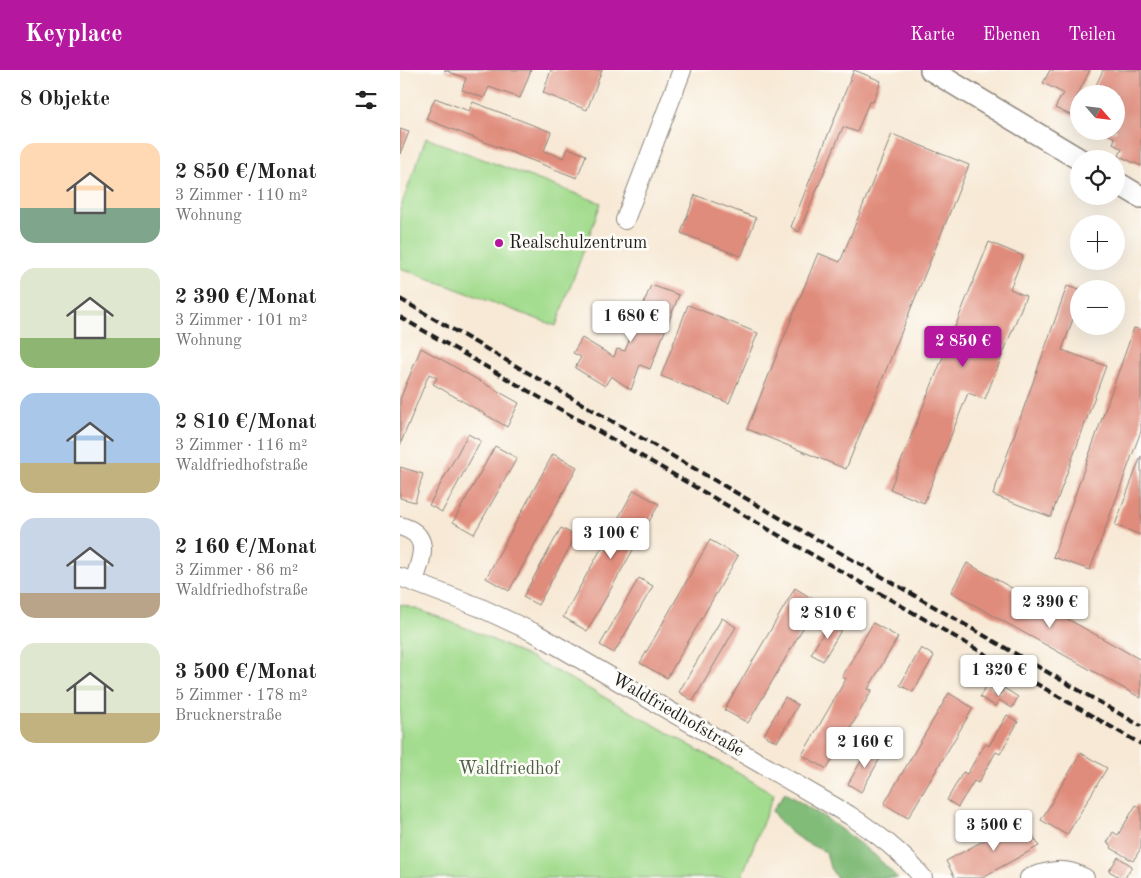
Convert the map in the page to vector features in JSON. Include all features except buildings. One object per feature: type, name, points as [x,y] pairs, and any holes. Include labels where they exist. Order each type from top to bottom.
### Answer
[{"type":"street","points":[[625,220],[682,70]]},
{"type":"street","points":[[931,70],[1070,154]]},
{"type":"street","points":[[1125,187],[1141,197]]},
{"type":"street","name":"Waldfriedhofstraße","points":[[400,526],[411,529],[422,541],[422,556],[407,579],[495,613],[538,634],[750,756],[878,834],[907,859],[923,878]]},
{"type":"street","points":[[1029,878],[1056,870],[1067,870],[1085,878]]},
{"type":"green space","name":"Realschulzentrum","points":[[426,138],[601,203],[556,326],[400,268],[400,209]]},
{"type":"green space","name":"Waldfriedhof","points":[[400,604],[426,612],[475,632],[546,666],[639,716],[774,794],[741,878],[400,878]]},
{"type":"green space","points":[[785,793],[827,819],[876,856],[898,878],[837,878],[830,868],[826,852],[796,836],[784,826],[772,811]]},
{"type":"railway","points":[[400,299],[1141,726]]},
{"type":"railway","points":[[400,317],[1141,744]]},
{"type":"place","name":"Realschulzentrum","points":[[499,243]]}]
